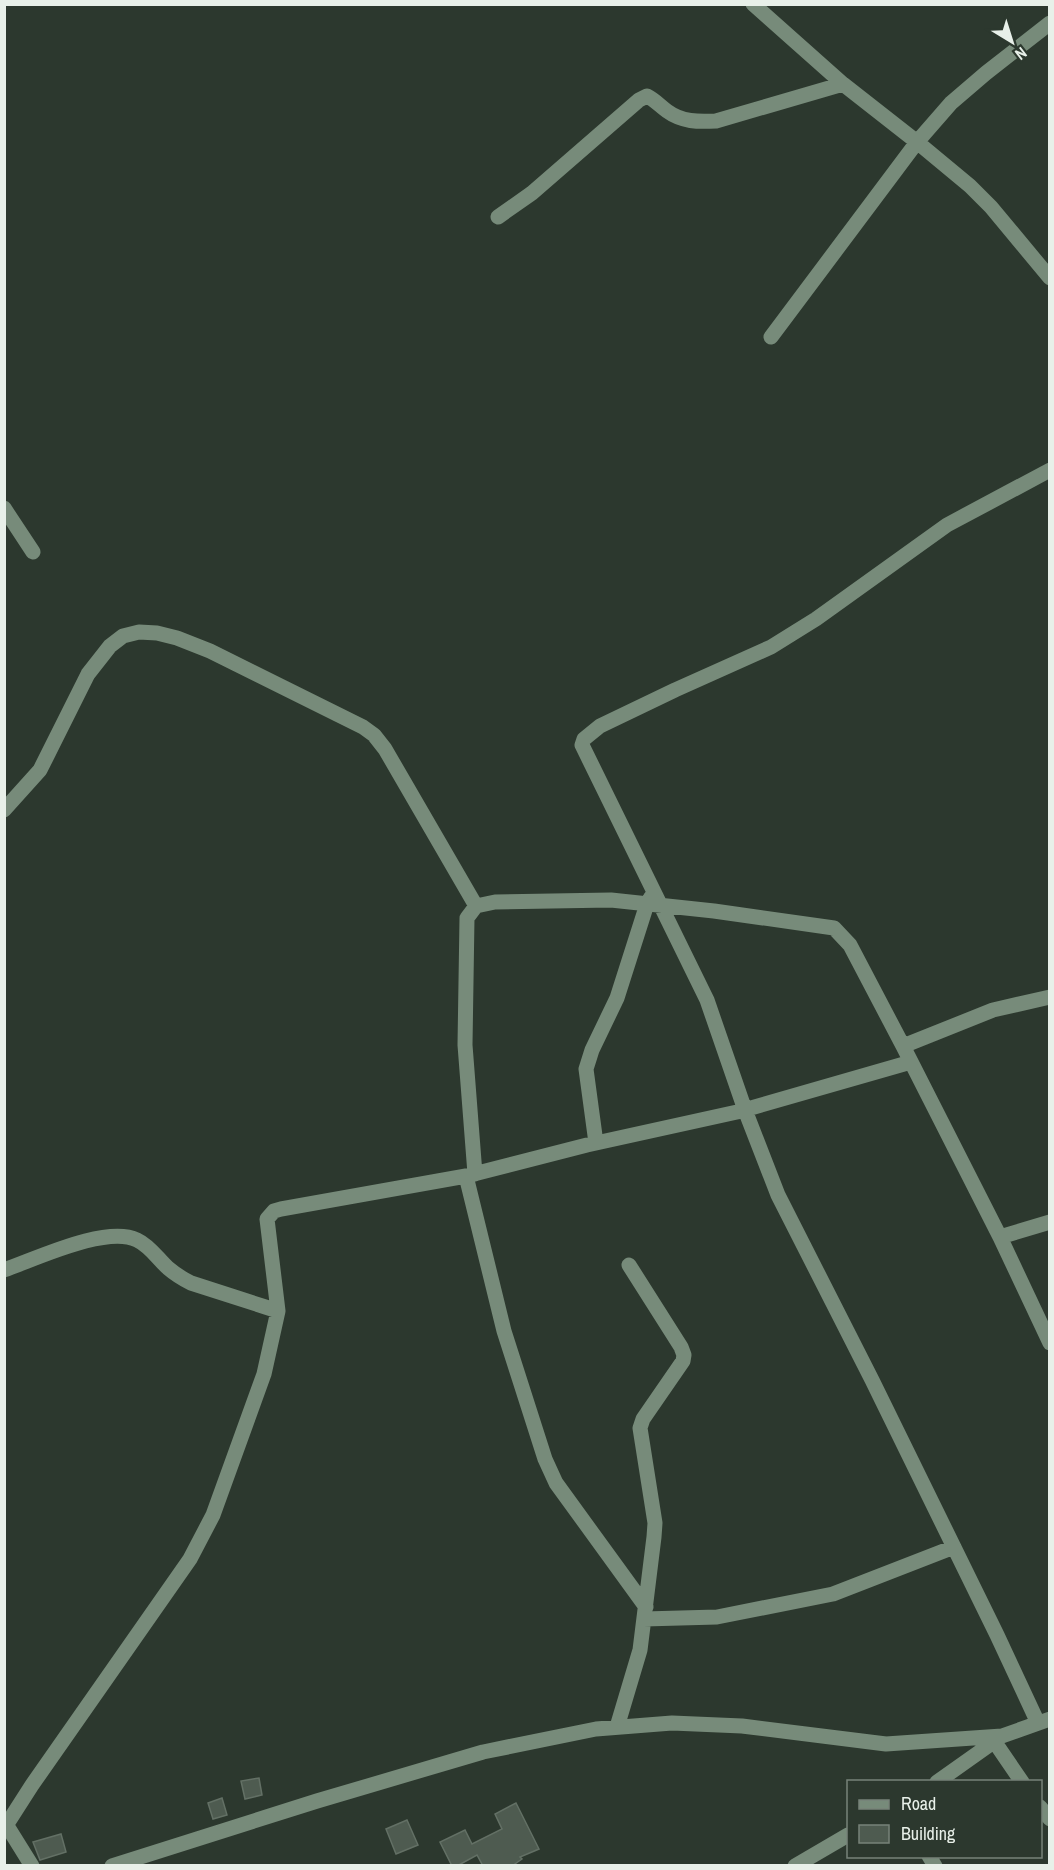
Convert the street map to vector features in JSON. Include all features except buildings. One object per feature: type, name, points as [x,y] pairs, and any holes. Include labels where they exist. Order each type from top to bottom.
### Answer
[{"type":"street","points":[[753,4],[843,84],[970,186],[991,207],[1050,278]]},
{"type":"street","points":[[771,337],[917,142],[951,103],[1050,24]]},
{"type":"street","points":[[498,217],[532,193],[639,100],[647,96],[668,112],[685,120],[700,122],[716,121],[843,84]]},
{"type":"street","points":[[940,1780],[998,1738],[1044,1721],[778,1195],[745,1110],[707,1000],[654,900],[582,745],[584,739],[600,726],[771,647],[816,619],[947,525],[1050,470]]},
{"type":"street","points":[[4,508],[33,552]]},
{"type":"street","points":[[4,810],[40,770],[88,674],[110,646],[123,636],[139,632],[157,633],[210,651],[374,735],[385,749],[476,906]]},
{"type":"street","points":[[596,1143],[585,1069],[617,998],[654,900]]},
{"type":"street","points":[[645,1612],[556,1483],[545,1459],[504,1331],[470,1175],[465,1044],[467,918],[476,906],[495,902],[654,900],[834,928],[850,945],[903,1046],[1000,1237],[1050,1343]]},
{"type":"street","points":[[903,1046],[993,1010],[1050,997]]},
{"type":"street","points":[[32,1866],[6,1823],[190,1559],[213,1515],[264,1374],[278,1311],[267,1219],[270,1214],[281,1209],[470,1175],[596,1143],[745,1110],[911,1062]]},
{"type":"street","points":[[1000,1237],[1050,1222]]},
{"type":"street","points":[[4,1270],[75,1244],[111,1236],[124,1236],[148,1247],[179,1276],[192,1283],[278,1311]]},
{"type":"street","points":[[617,1727],[640,1650],[655,1522],[640,1428],[643,1419],[683,1361],[684,1355],[629,1265]]},
{"type":"street","points":[[645,1612],[717,1617],[833,1594],[954,1547]]},
{"type":"street","points":[[112,1866],[317,1801],[483,1752],[596,1729],[672,1723],[742,1726],[886,1744],[998,1738]]},
{"type":"street","points":[[998,1738],[1021,1780]]},
{"type":"street","points":[[795,1866],[847,1836]]}]
